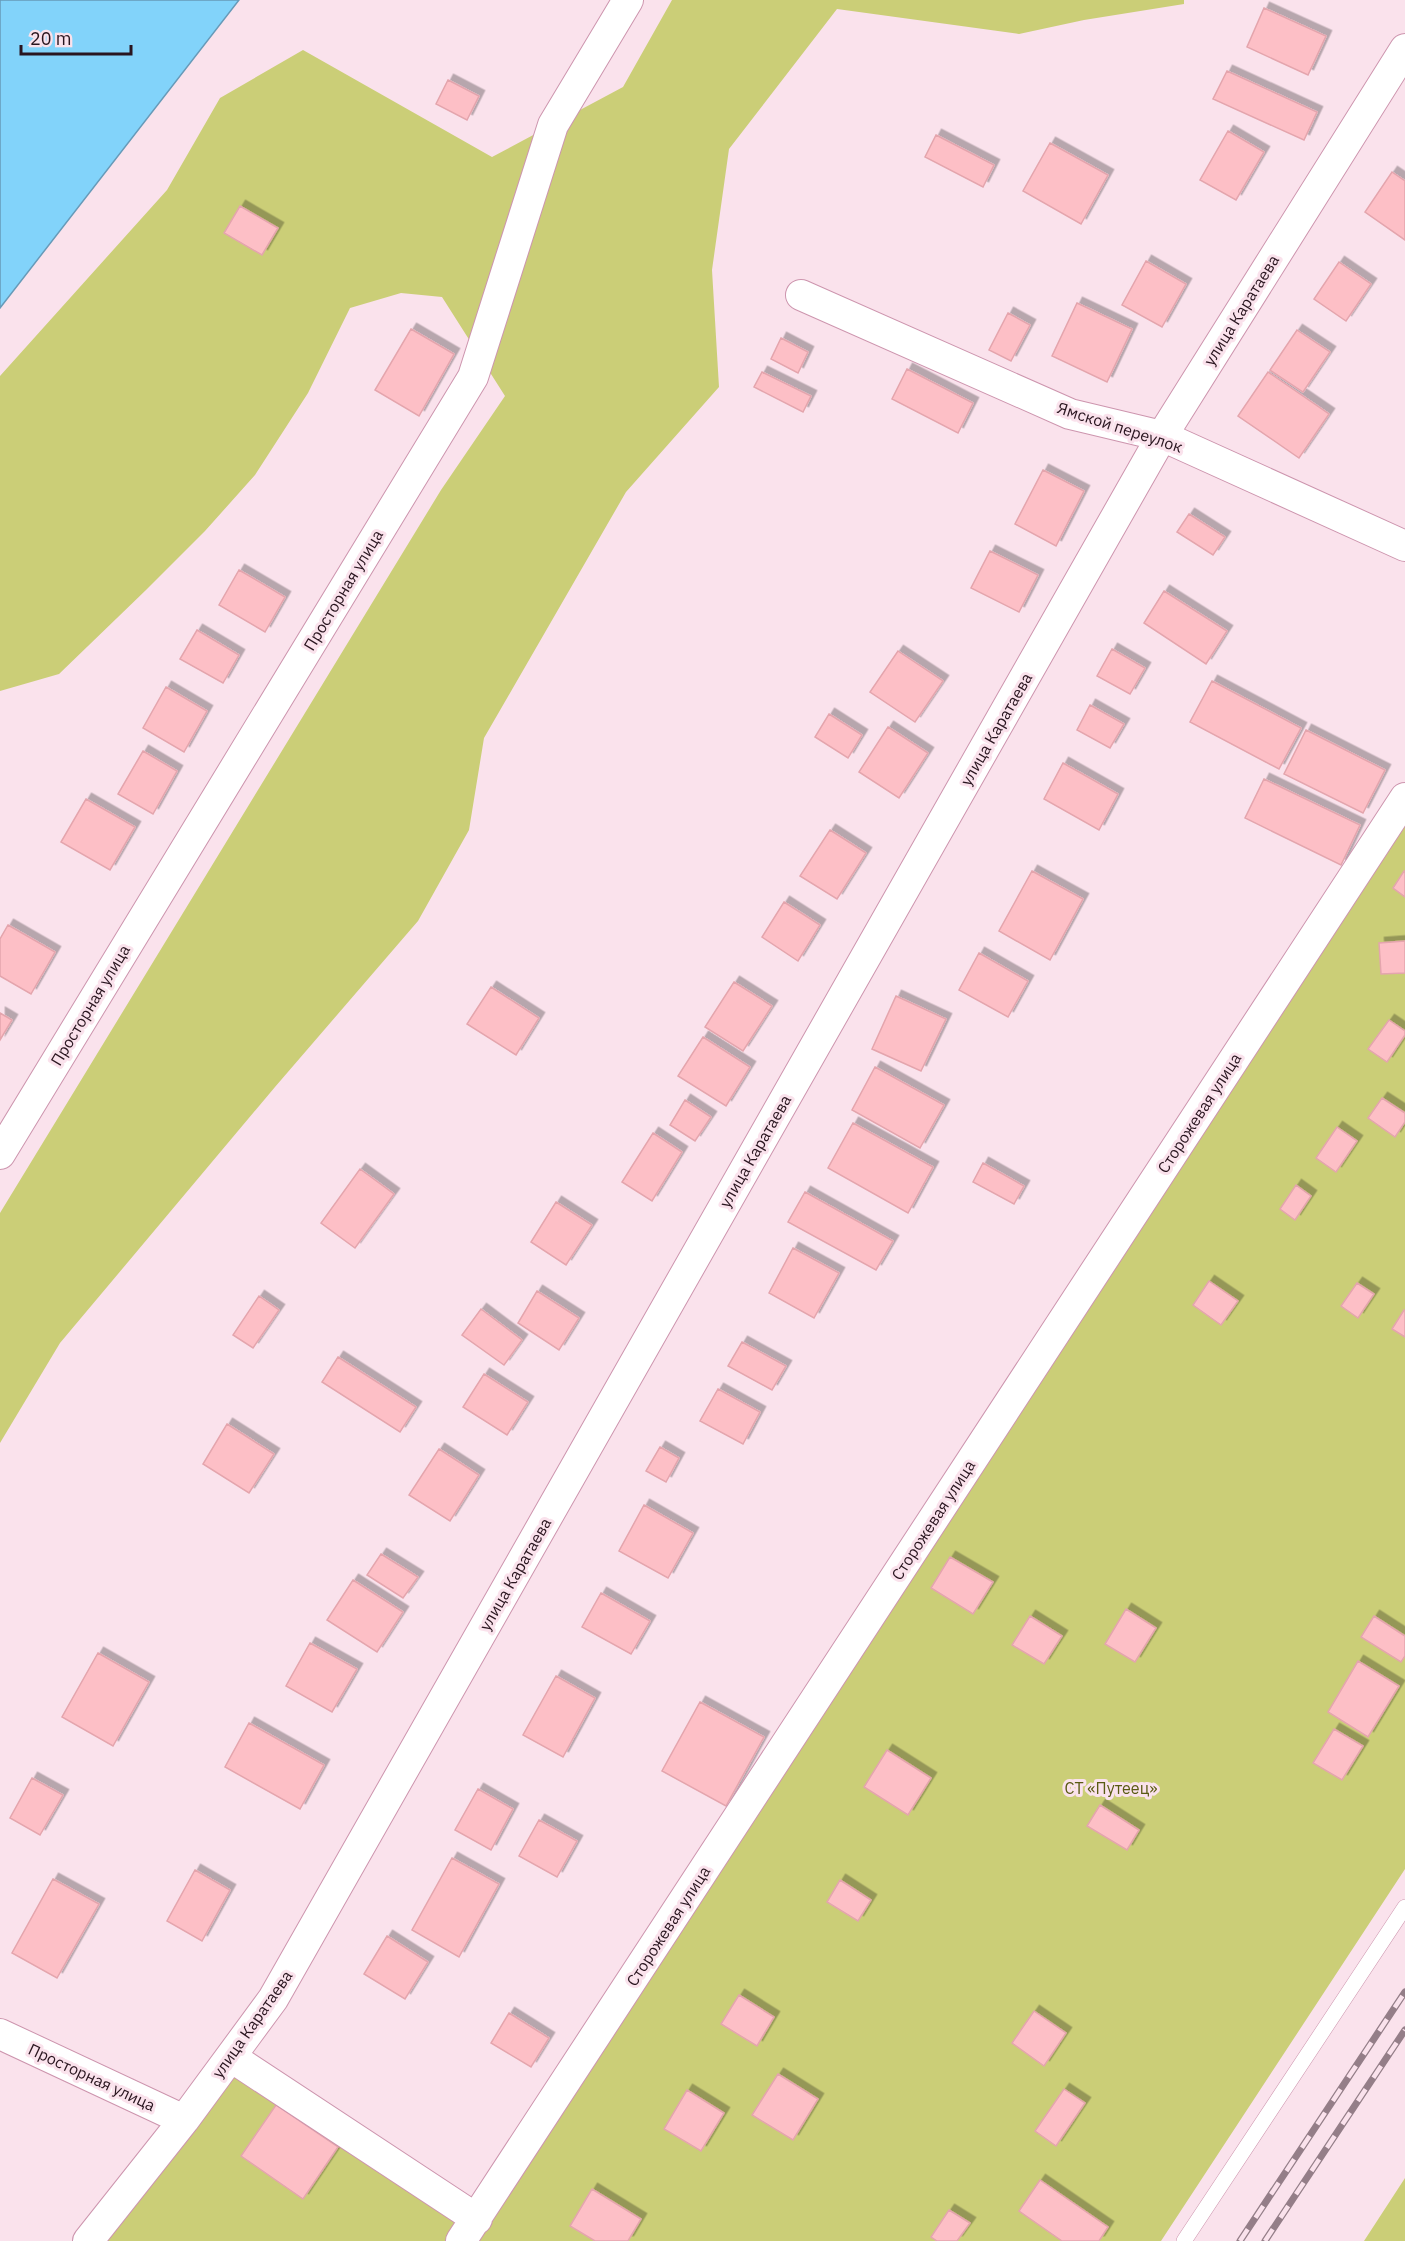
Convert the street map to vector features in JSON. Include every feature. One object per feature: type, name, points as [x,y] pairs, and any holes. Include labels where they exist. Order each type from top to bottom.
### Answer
[{"type":"street","name":"Просторная улица","points":[[0,1154],[473,377],[553,125],[628,0]]},
{"type":"street","name":"улица Каратаева","points":[[88,2241],[184,2120],[279,1988],[1162,436],[1405,49]]},
{"type":"street","name":"Ямской переулок","points":[[801,295],[1070,414],[1162,436],[1405,546]]},
{"type":"street","name":"Сторожевая улица","points":[[469,2230],[1405,798]]},
{"type":"street","name":"Просторная улица","points":[[0,2034],[184,2120]]},
{"type":"street","points":[[231,2057],[469,2230]]},
{"type":"lane","points":[[1184,2241],[1405,1907]]},
{"type":"green space","points":[[672,0],[1184,0],[1184,4],[1084,20],[1019,34],[837,9],[729,149],[712,270],[719,387],[626,492],[484,738],[469,830],[418,921],[60,1343],[0,1443],[0,1213],[441,490],[505,396],[442,297],[401,293],[350,308],[308,393],[255,475],[205,531],[59,674],[0,691],[0,376],[167,190],[220,98],[303,50],[492,157],[623,87]]},
{"type":"green space","name":"СТ «Путеец»","points":[[1405,807],[1405,1869],[1161,2241],[91,2241],[219,2057],[483,2219]]},
{"type":"green space","points":[[1405,2178],[1405,2241],[1364,2241]]},
{"type":"water","points":[[0,0],[239,0],[0,308]]},
{"type":"building","points":[[1264,8],[1326,36],[1308,75],[1247,47]]},
{"type":"building","points":[[1227,71],[1317,112],[1304,140],[1213,99]]},
{"type":"building","points":[[448,80],[479,96],[467,120],[436,104]]},
{"type":"building","points":[[1228,131],[1264,152],[1236,200],[1200,180]]},
{"type":"building","points":[[936,135],[994,165],[983,187],[925,157]]},
{"type":"building","points":[[1050,143],[1108,175],[1081,224],[1023,191]]},
{"type":"building","points":[[1392,172],[1405,181],[1405,240],[1365,212]]},
{"type":"building","points":[[240,206],[278,228],[262,255],[224,233]]},
{"type":"building","points":[[1146,261],[1186,284],[1162,327],[1122,305]]},
{"type":"building","points":[[1339,262],[1371,284],[1346,321],[1314,299]]},
{"type":"building","points":[[1077,303],[1132,329],[1107,382],[1052,356]]},
{"type":"building","points":[[1008,313],[1030,325],[1011,361],[989,350]]},
{"type":"building","points":[[411,329],[454,354],[419,416],[375,390]]},
{"type":"building","points":[[1297,330],[1330,352],[1303,392],[1270,370]]},
{"type":"building","points":[[781,338],[808,352],[798,373],[771,359]]},
{"type":"building","points":[[907,369],[973,403],[958,433],[892,399]]},
{"type":"building","points":[[762,372],[811,396],[803,412],[754,387]]},
{"type":"building","points":[[1268,372],[1329,414],[1299,458],[1238,416]]},
{"type":"building","points":[[1043,470],[1084,491],[1056,546],[1015,524]]},
{"type":"building","points":[[1189,514],[1225,537],[1213,555],[1177,532]]},
{"type":"building","points":[[990,551],[1038,575],[1019,612],[971,588]]},
{"type":"building","points":[[239,570],[285,597],[265,632],[219,605]]},
{"type":"building","points":[[1164,591],[1227,631],[1206,664],[1144,623]]},
{"type":"building","points":[[197,630],[239,655],[223,683],[180,659]]},
{"type":"building","points":[[1112,649],[1145,668],[1130,694],[1097,676]]},
{"type":"building","points":[[898,651],[943,681],[915,722],[870,692]]},
{"type":"building","points":[[1212,681],[1301,728],[1279,769],[1190,722]]},
{"type":"building","points":[[166,687],[207,711],[184,752],[143,728]]},
{"type":"building","points":[[1090,705],[1124,724],[1110,748],[1077,730]]},
{"type":"building","points":[[829,714],[862,735],[848,758],[815,737]]},
{"type":"building","points":[[888,727],[928,753],[899,798],[859,772]]},
{"type":"building","points":[[1306,730],[1385,770],[1363,813],[1284,774]]},
{"type":"building","points":[[143,751],[177,771],[153,814],[118,794]]},
{"type":"building","points":[[1063,763],[1118,794],[1099,830],[1044,799]]},
{"type":"building","points":[[1264,779],[1360,825],[1341,865],[1245,818]]},
{"type":"building","points":[[86,799],[135,827],[110,870],[61,842]]},
{"type":"building","points":[[830,830],[866,853],[837,899],[800,876]]},
{"type":"building","points":[[1032,871],[1083,899],[1050,960],[999,931]]},
{"type":"building","points":[[1405,871],[1405,897],[1393,888]]},
{"type":"building","points":[[784,902],[820,925],[798,961],[762,937]]},
{"type":"building","points":[[8,925],[55,952],[31,994],[0,976],[0,939]]},
{"type":"building","points":[[1405,941],[1405,973],[1381,974],[1379,943]]},
{"type":"building","points":[[979,953],[1028,981],[1008,1017],[959,990]]},
{"type":"building","points":[[734,982],[772,1006],[743,1051],[705,1027]]},
{"type":"building","points":[[491,987],[539,1018],[516,1055],[467,1024]]},
{"type":"building","points":[[896,996],[946,1019],[921,1071],[872,1049]]},
{"type":"building","points":[[0,1013],[12,1020],[0,1040]]},
{"type":"building","points":[[1389,1020],[1405,1031],[1405,1035],[1387,1062],[1368,1049]]},
{"type":"building","points":[[703,1037],[750,1067],[726,1106],[678,1076]]},
{"type":"building","points":[[875,1067],[944,1105],[920,1148],[852,1110]]},
{"type":"building","points":[[1382,1098],[1405,1113],[1405,1122],[1395,1137],[1368,1118]]},
{"type":"building","points":[[685,1100],[711,1117],[695,1141],[670,1125]]},
{"type":"building","points":[[853,1123],[933,1167],[908,1213],[828,1168]]},
{"type":"building","points":[[1337,1127],[1357,1141],[1336,1172],[1316,1158]]},
{"type":"building","points":[[653,1133],[682,1152],[652,1201],[622,1182]]},
{"type":"building","points":[[983,1163],[1024,1186],[1014,1204],[973,1182]]},
{"type":"building","points":[[360,1169],[394,1194],[355,1248],[321,1223]]},
{"type":"building","points":[[1296,1185],[1311,1196],[1295,1220],[1280,1209]]},
{"type":"building","points":[[805,1192],[893,1241],[876,1270],[788,1222]]},
{"type":"building","points":[[556,1202],[592,1225],[566,1265],[531,1242]]},
{"type":"building","points":[[793,1248],[839,1273],[814,1318],[769,1293]]},
{"type":"building","points":[[1209,1281],[1238,1301],[1221,1325],[1193,1305]]},
{"type":"building","points":[[1357,1283],[1374,1294],[1358,1318],[1341,1306]]},
{"type":"building","points":[[537,1291],[579,1318],[559,1350],[518,1323]]},
{"type":"building","points":[[259,1296],[279,1310],[253,1348],[233,1335]]},
{"type":"building","points":[[481,1309],[522,1340],[504,1365],[462,1335]]},
{"type":"building","points":[[1405,1311],[1405,1337],[1392,1329]]},
{"type":"building","points":[[742,1342],[786,1366],[772,1390],[728,1366]]},
{"type":"building","points":[[338,1357],[416,1407],[400,1432],[322,1382]]},
{"type":"building","points":[[484,1374],[528,1402],[507,1435],[463,1407]]},
{"type":"building","points":[[718,1389],[760,1412],[743,1444],[700,1421]]},
{"type":"building","points":[[227,1424],[274,1454],[249,1493],[203,1464]]},
{"type":"building","points":[[660,1447],[679,1458],[666,1482],[646,1471]]},
{"type":"building","points":[[439,1449],[479,1475],[450,1521],[409,1495]]},
{"type":"building","points":[[644,1505],[693,1533],[668,1578],[619,1551]]},
{"type":"building","points":[[381,1554],[418,1577],[403,1598],[367,1575]]},
{"type":"building","points":[[950,1557],[993,1582],[973,1614],[931,1588]]},
{"type":"building","points":[[353,1580],[403,1612],[377,1652],[327,1620]]},
{"type":"building","points":[[601,1593],[650,1621],[631,1654],[582,1627]]},
{"type":"building","points":[[1126,1609],[1156,1628],[1135,1662],[1105,1644]]},
{"type":"building","points":[[1030,1616],[1062,1636],[1044,1664],[1012,1645]]},
{"type":"building","points":[[1374,1616],[1405,1636],[1405,1656],[1401,1662],[1361,1637]]},
{"type":"building","points":[[310,1643],[357,1669],[332,1712],[286,1686]]},
{"type":"building","points":[[98,1653],[149,1682],[113,1746],[62,1717]]},
{"type":"building","points":[[1358,1661],[1399,1686],[1368,1737],[1328,1712]]},
{"type":"building","points":[[556,1676],[595,1698],[563,1757],[523,1735]]},
{"type":"building","points":[[700,1702],[764,1737],[726,1806],[662,1771]]},
{"type":"building","points":[[249,1723],[324,1765],[300,1809],[225,1767]]},
{"type":"building","points":[[1334,1729],[1363,1746],[1342,1780],[1313,1763]]},
{"type":"building","points":[[887,1750],[931,1778],[908,1815],[864,1787]]},
{"type":"building","points":[[32,1778],[63,1795],[40,1835],[10,1818]]},
{"type":"building","points":[[478,1789],[513,1809],[491,1850],[455,1830]]},
{"type":"building","points":[[1100,1805],[1139,1830],[1127,1850],[1087,1826]]},
{"type":"building","points":[[539,1820],[577,1841],[557,1877],[519,1856]]},
{"type":"building","points":[[452,1858],[499,1884],[459,1957],[412,1930]]},
{"type":"building","points":[[195,1870],[230,1890],[202,1941],[167,1921]]},
{"type":"building","points":[[53,1879],[99,1904],[57,1978],[12,1953]]},
{"type":"building","points":[[840,1880],[871,1900],[858,1921],[827,1902]]},
{"type":"building","points":[[387,1936],[428,1962],[405,1999],[364,1974]]},
{"type":"building","points":[[739,1995],[774,2017],[757,2046],[721,2024]]},
{"type":"building","points":[[1034,2011],[1066,2033],[1044,2066],[1012,2043]]},
{"type":"building","points":[[509,2013],[549,2038],[531,2067],[491,2043]]},
{"type":"building","points":[[778,2074],[818,2099],[793,2140],[752,2115]]},
{"type":"building","points":[[1064,2089],[1085,2103],[1056,2146],[1035,2131]]},
{"type":"building","points":[[687,2090],[724,2113],[701,2151],[664,2129]]},
{"type":"building","points":[[276,2105],[338,2147],[303,2199],[241,2156]]},
{"type":"building","points":[[1040,2180],[1108,2227],[1099,2241],[1062,2241],[1019,2211]]},
{"type":"building","points":[[592,2189],[641,2219],[628,2241],[595,2241],[570,2226]]},
{"type":"building","points":[[949,2210],[970,2223],[957,2241],[937,2241],[931,2237]]},
{"type":"railway","points":[[1240,2241],[1405,1992]]},
{"type":"railway","points":[[1265,2241],[1405,2030]]}]
